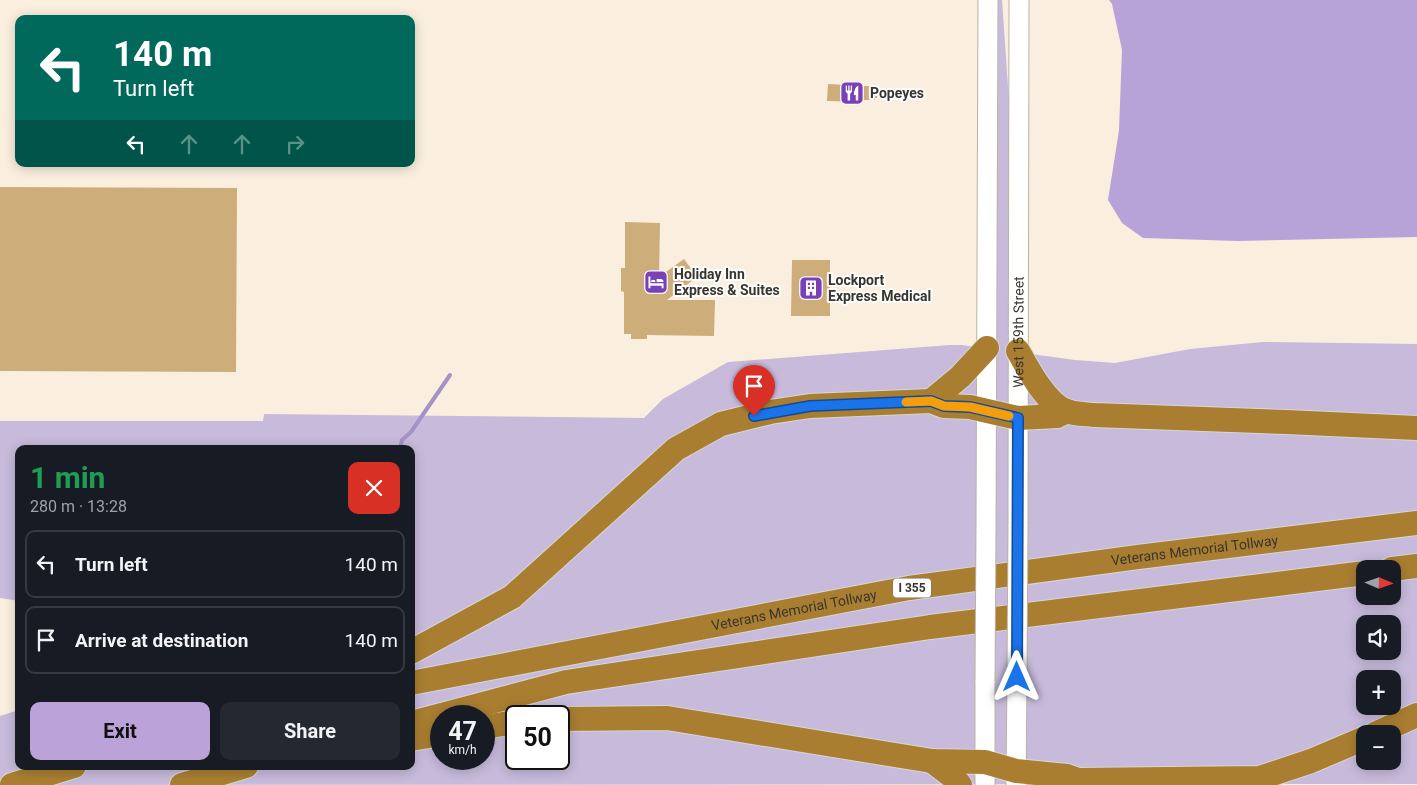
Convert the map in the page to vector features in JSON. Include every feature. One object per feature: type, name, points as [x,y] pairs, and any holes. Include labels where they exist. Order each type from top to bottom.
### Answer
[{"type":"highway","points":[[931,401],[960,377],[987,348]]},
{"type":"highway","points":[[1018,351],[1036,383],[1053,402],[1066,411],[1094,415],[1417,428]]},
{"type":"highway","points":[[415,650],[512,597],[676,448],[721,424],[770,412],[810,406],[931,401],[944,406],[970,407],[1018,418],[1057,416],[1066,411]]},
{"type":"highway","name":"Veterans Memorial Tollway","points":[[415,681],[909,588],[1417,522]]},
{"type":"highway","points":[[1401,568],[1417,566]]},
{"type":"highway","points":[[415,722],[566,682],[930,627],[1356,574]]},
{"type":"highway","points":[[1395,725],[1417,715]]},
{"type":"highway","points":[[570,718],[667,718],[932,761],[985,774],[1016,778],[1067,776],[1074,782],[1260,778],[1311,761],[1356,742]]},
{"type":"highway","points":[[415,737],[430,735]]},
{"type":"highway","points":[[932,761],[953,777],[960,785]]},
{"type":"highway","points":[[12,785],[61,770]]},
{"type":"highway","points":[[182,785],[233,770]]},
{"type":"main road","points":[[985,774],[988,0]]},
{"type":"main road","name":"West 159th Street","points":[[1016,778],[1019,0]]},
{"type":"shaded area","points":[[996,0],[1002,0],[1010,115],[1009,351],[1075,360],[1115,363],[1190,349],[1263,342],[1417,344],[1417,784],[0,785],[0,716],[15,711],[15,770],[415,770],[415,445],[15,445],[15,600],[0,598],[0,421],[263,421],[264,414],[644,418],[663,399],[728,362],[950,345],[994,349]]},
{"type":"shaded area","points":[[1109,0],[1417,0],[1417,237],[1238,241],[1143,238],[1122,223],[1108,200],[1119,130],[1122,50],[1112,4]]},
{"type":"building","name":"Popeyes","points":[[847,83],[858,83],[858,86],[875,86],[877,88],[877,98],[875,100],[860,100],[860,102],[827,101],[828,84],[847,85]]},
{"type":"building","points":[[0,187],[237,188],[236,372],[0,371]]},
{"type":"building","name":"Holiday Inn Express & Suites","points":[[625,222],[660,223],[659,277],[684,259],[697,277],[667,300],[715,300],[714,336],[647,335],[647,339],[631,339],[631,334],[624,334],[624,292],[621,291],[621,268],[625,268]]},
{"type":"building","name":"Lockport Express Medical","points":[[792,260],[830,260],[830,316],[791,316]]},
{"type":"waterway","points":[[401,445],[402,440],[411,432],[450,375]]},
{"type":"slow traffic","points":[[906,402],[931,401],[944,406],[970,407],[1009,416]]},
{"type":"place","name":"Popeyes","points":[[852,93]]},
{"type":"place","name":"Holiday Inn Express & Suites","points":[[656,282]]},
{"type":"place","name":"Lockport Express Medical","points":[[811,288]]},
{"type":"route","points":[[754,416],[810,406],[931,401],[944,406],[970,407],[1018,418],[1017,677]]}]
